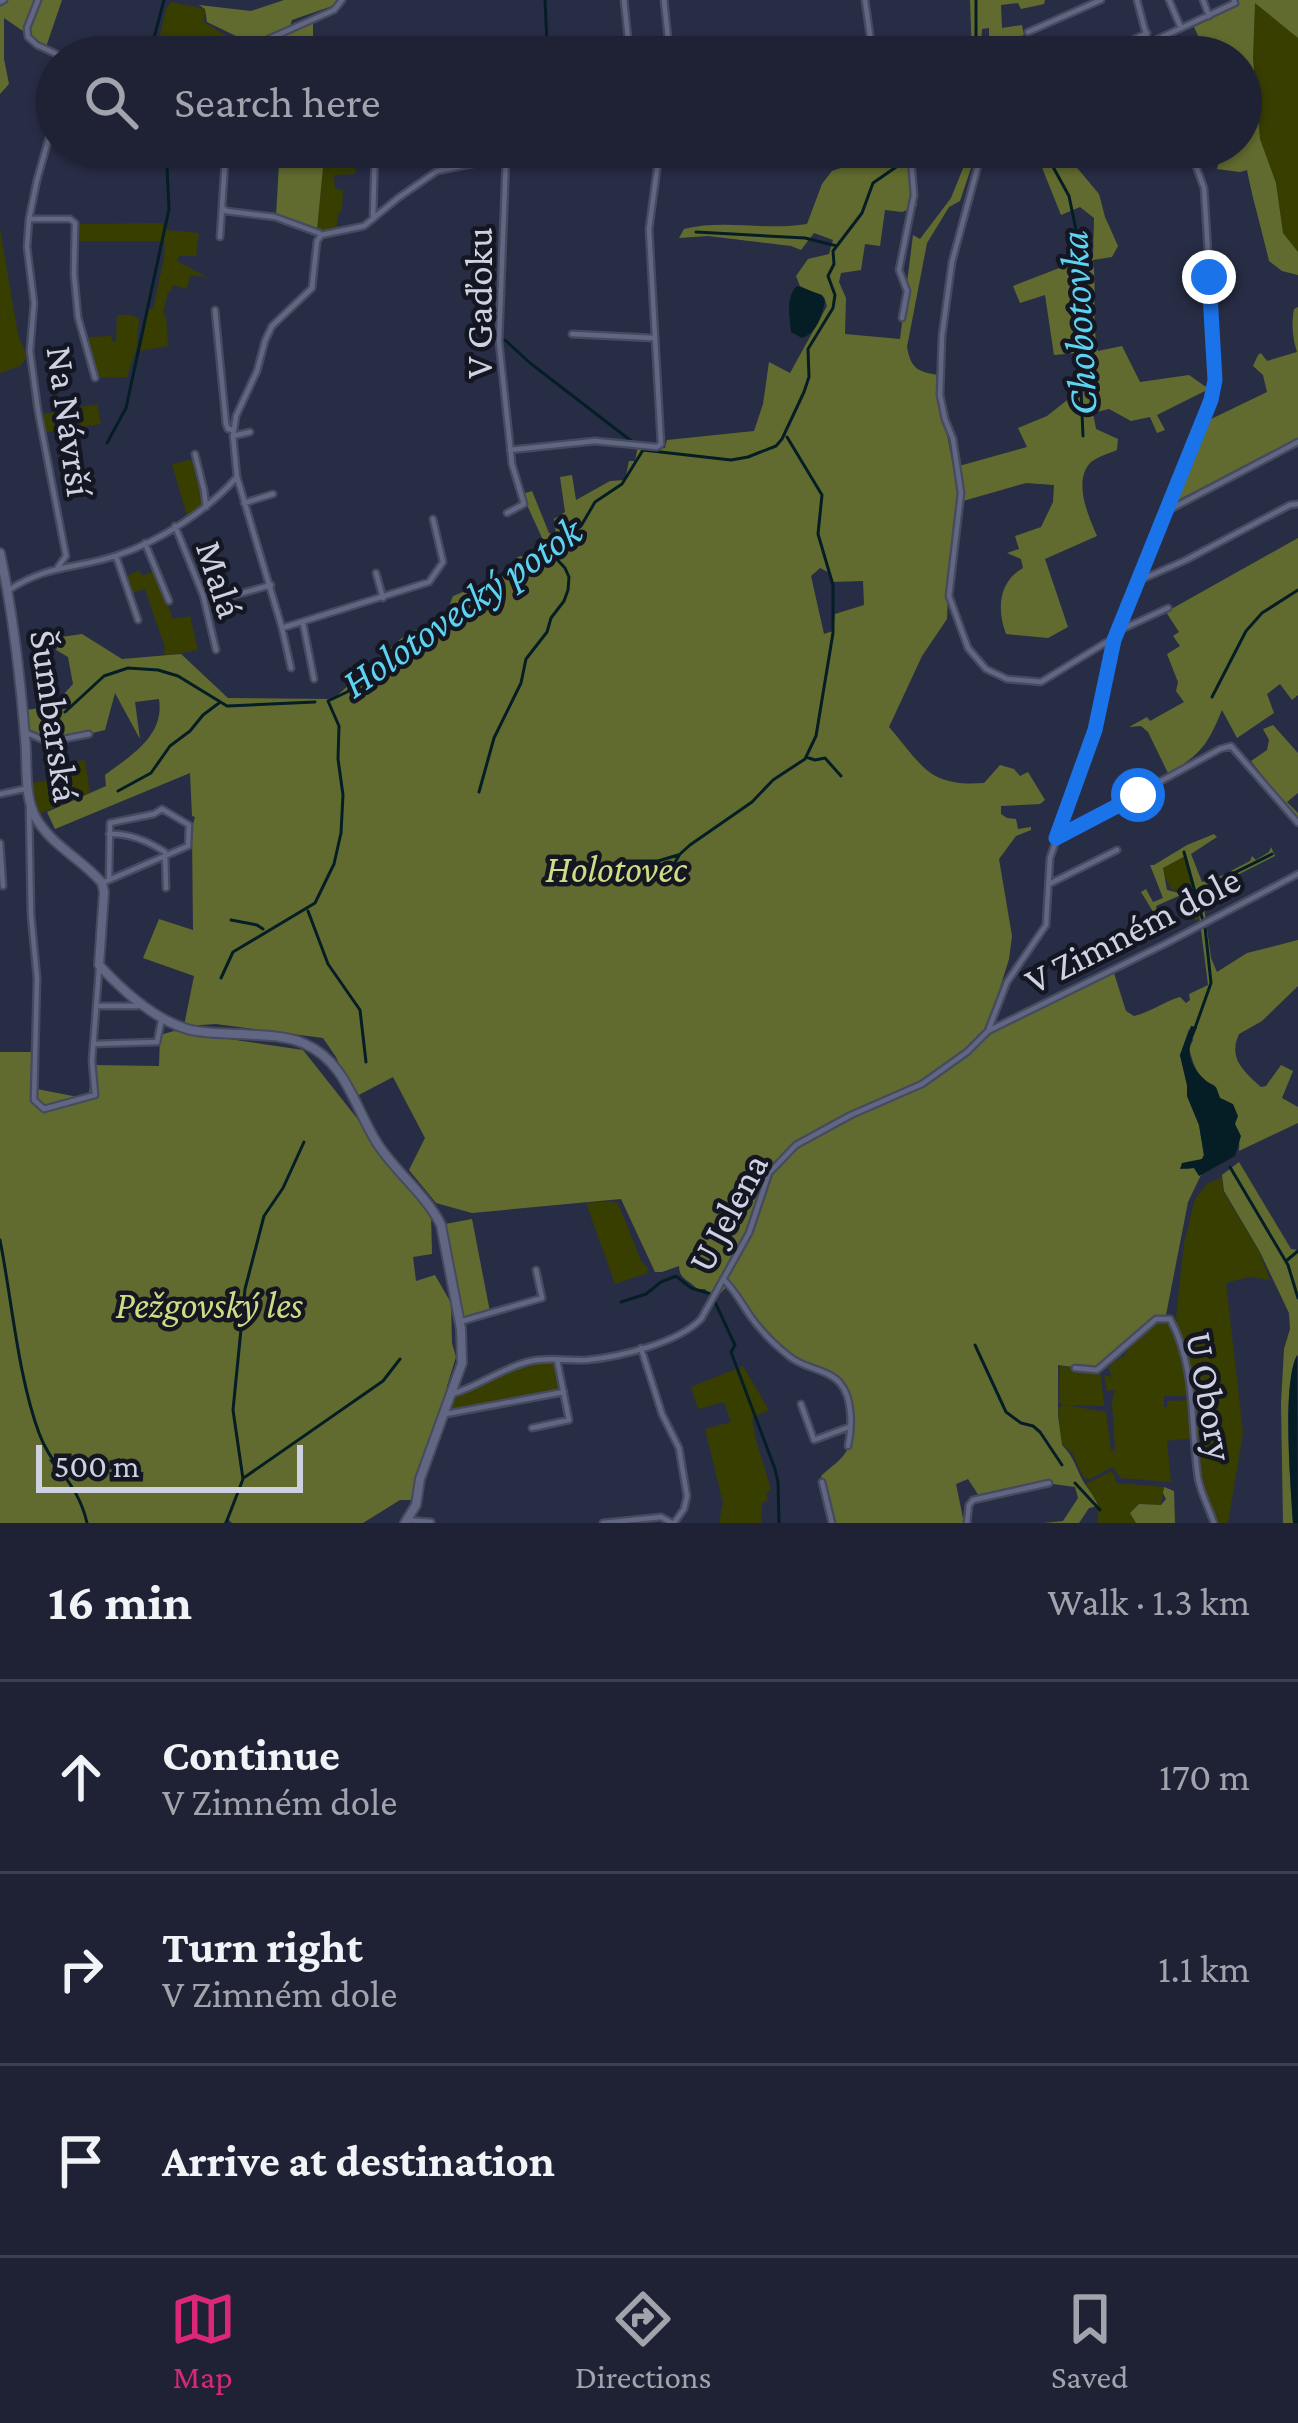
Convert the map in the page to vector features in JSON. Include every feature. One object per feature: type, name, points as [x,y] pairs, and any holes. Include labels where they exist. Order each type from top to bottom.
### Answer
[{"type":"street","points":[[36,44],[27,28],[38,0]]},
{"type":"street","points":[[275,36],[334,10],[342,0]]},
{"type":"street","points":[[624,0],[628,36]]},
{"type":"street","points":[[664,0],[667,36]]},
{"type":"street","points":[[865,0],[870,36]]},
{"type":"street","points":[[1028,32],[1101,0]]},
{"type":"street","points":[[1137,0],[1148,36]]},
{"type":"street","points":[[1169,0],[1181,28]]},
{"type":"street","points":[[1203,0],[1209,16]]},
{"type":"street","points":[[1164,36],[1234,0]]},
{"type":"street","points":[[1142,36],[1148,33]]},
{"type":"street","name":"Na Návrší","points":[[42,168],[28,220],[34,303],[30,351],[45,450],[71,565]]},
{"type":"street","points":[[220,237],[224,168]]},
{"type":"street","points":[[373,219],[376,168]]},
{"type":"street","points":[[221,207],[274,218],[321,235],[352,230],[364,226],[418,183],[451,168]]},
{"type":"street","name":"V Gaďoku","points":[[506,168],[500,342],[514,478],[524,504],[507,513]]},
{"type":"street","points":[[510,449],[595,441],[661,444],[649,229],[657,168]]},
{"type":"street","points":[[902,318],[907,291],[899,270],[914,195],[911,168]]},
{"type":"street","points":[[977,168],[952,262],[942,336],[940,395],[961,493],[950,596],[968,648],[986,669],[1007,679],[1040,682],[1114,640]]},
{"type":"street","points":[[988,1031],[1007,982],[1046,925],[1050,858],[1095,730],[1114,640],[1201,429],[1215,380],[1204,188],[1199,168]]},
{"type":"street","name":"Na Návrší","points":[[28,220],[70,219],[75,223],[78,317],[94,378]]},
{"type":"street","points":[[291,668],[237,477],[233,433],[272,326],[312,288],[321,235]]},
{"type":"street","points":[[214,310],[226,424],[233,433],[250,432]]},
{"type":"street","points":[[572,334],[653,338]]},
{"type":"street","points":[[1167,511],[1298,442]]},
{"type":"street","points":[[194,454],[206,507]]},
{"type":"street","points":[[8,591],[58,567],[116,556],[145,543],[206,507],[237,477]]},
{"type":"street","points":[[244,503],[272,494]]},
{"type":"street","points":[[1138,580],[1298,504]]},
{"type":"street","points":[[282,628],[425,584],[443,562],[433,519]]},
{"type":"street","name":"Malá","points":[[175,526],[203,596],[216,650]]},
{"type":"street","name":"Malá","points":[[145,543],[169,601]]},
{"type":"street","name":"Šumbarská","points":[[0,554],[35,817],[105,881]]},
{"type":"street","name":"Na Návrší","points":[[58,567],[66,556]]},
{"type":"street","points":[[116,556],[138,620]]},
{"type":"street","points":[[376,573],[383,598]]},
{"type":"street","points":[[6,579],[18,584]]},
{"type":"street","points":[[225,598],[271,585]]},
{"type":"street","points":[[1118,631],[1168,608]]},
{"type":"street","points":[[303,623],[314,679]]},
{"type":"street","points":[[25,732],[48,742],[89,734]]},
{"type":"street","points":[[1056,838],[1231,746],[1298,824]]},
{"type":"street","points":[[0,794],[29,788]]},
{"type":"street","points":[[30,801],[38,978],[34,1100],[44,1109],[94,1095],[92,1061],[98,1006],[99,964],[104,892],[105,881],[110,834],[110,823],[154,814],[161,808],[188,825],[188,846],[105,881]]},
{"type":"street","points":[[110,834],[123,833],[165,852],[166,888]]},
{"type":"street","points":[[0,843],[3,886]]},
{"type":"street","name":"V Zimném dole","points":[[1049,884],[1117,850]]},
{"type":"street","name":"V Zimném dole","points":[[988,1031],[1298,874]]},
{"type":"street","points":[[99,964],[142,1003],[189,1030],[300,1041],[316,1049],[332,1062],[379,1146],[435,1213],[445,1234],[462,1363],[408,1520],[431,1522]]},
{"type":"street","points":[[98,1006],[142,1003]]},
{"type":"street","points":[[94,1044],[157,1042],[162,1016]]},
{"type":"street","points":[[160,1028],[175,1023]]},
{"type":"street","name":"U Jelena","points":[[452,1394],[526,1362],[587,1360],[641,1348],[694,1326],[749,1233],[772,1169],[805,1138],[922,1084],[988,1031]]},
{"type":"street","points":[[460,1322],[542,1298],[536,1270]]},
{"type":"street","points":[[723,1279],[786,1354],[840,1383],[849,1402],[848,1447]]},
{"type":"street","name":"U Obory","points":[[1075,1368],[1096,1370],[1156,1319],[1172,1322],[1192,1394],[1200,1488],[1214,1523]]},
{"type":"street","points":[[603,1523],[661,1517],[673,1523],[687,1496],[679,1448],[662,1414],[641,1348]]},
{"type":"street","points":[[532,1428],[569,1420],[557,1360]]},
{"type":"street","points":[[444,1414],[564,1392]]},
{"type":"street","points":[[801,1404],[814,1440],[849,1426]]},
{"type":"street","points":[[822,1482],[832,1523]]},
{"type":"street","points":[[967,1523],[973,1500],[1049,1483]]},
{"type":"green space","points":[[4,0],[62,0],[50,36],[36,36],[36,40],[4,18],[9,84],[0,94],[0,7]]},
{"type":"green space","points":[[284,0],[341,0],[292,20],[273,36],[236,36],[207,22],[205,9],[199,5],[251,11]]},
{"type":"green space","points":[[970,0],[1045,0],[1021,9],[1018,3],[1001,5],[1002,28],[1022,25],[1024,35],[989,36],[989,28],[982,29],[982,36],[971,36]]},
{"type":"green space","points":[[1238,0],[1298,0],[1298,38],[1255,3],[1254,36],[1198,36],[1194,27],[1238,6]]},
{"type":"green space","points":[[172,2],[205,9],[204,22],[226,36],[160,36]]},
{"type":"green space","points":[[1255,2],[1298,38],[1298,252],[1283,233],[1276,183],[1262,144],[1262,36],[1254,36]]},
{"type":"green space","points":[[313,20],[313,36],[279,36]]},
{"type":"green space","points":[[1262,144],[1276,183],[1283,233],[1298,252],[1298,275],[1269,261],[1247,170],[1217,169],[1262,168]]},
{"type":"green space","points":[[279,168],[323,168],[317,230],[276,216]]},
{"type":"green space","points":[[323,168],[355,168],[355,174],[334,175],[335,189],[343,190],[336,230],[317,230]]},
{"type":"green space","name":"Holotovec","points":[[914,168],[917,206],[902,212],[885,210],[880,246],[865,244],[861,270],[841,273],[839,282],[846,298],[845,334],[900,339],[913,235],[920,239],[951,198],[963,168],[971,168],[960,201],[949,207],[927,243],[907,347],[917,368],[939,375],[960,503],[947,619],[922,656],[889,727],[919,763],[938,777],[984,783],[1000,765],[1020,776],[1028,772],[1045,800],[1001,806],[1001,814],[1016,819],[1018,829],[1031,830],[1016,836],[999,859],[1012,936],[985,1036],[1113,970],[1126,1011],[1134,1016],[1180,997],[1186,1003],[1189,994],[1208,985],[1199,914],[1185,856],[1163,868],[1167,890],[1183,894],[1156,906],[1160,923],[1141,892],[1146,889],[1153,902],[1163,898],[1150,865],[1214,834],[1217,837],[1191,854],[1202,882],[1252,856],[1256,860],[1271,847],[1275,856],[1202,893],[1217,972],[1247,953],[1298,940],[1298,986],[1262,1021],[1239,1034],[1235,1050],[1243,1070],[1261,1087],[1281,1065],[1293,1071],[1282,1098],[1298,1107],[1298,1123],[1239,1151],[1233,1109],[1197,1071],[1189,1049],[1193,1040],[1189,1029],[1180,1055],[1204,1155],[1184,1169],[1194,1168],[1201,1175],[1188,1202],[1166,1315],[1147,1326],[1108,1365],[1058,1365],[1062,1445],[1098,1506],[1089,1508],[1079,1523],[1044,1523],[1063,1521],[1078,1498],[1075,1487],[1053,1484],[979,1496],[968,1479],[956,1484],[964,1523],[834,1523],[821,1476],[843,1456],[851,1440],[851,1414],[840,1381],[804,1365],[781,1348],[730,1283],[715,1299],[685,1279],[679,1266],[655,1272],[621,1199],[472,1213],[436,1203],[409,1170],[425,1138],[393,1077],[355,1097],[323,1038],[216,1024],[184,1026],[194,976],[143,958],[159,919],[193,930],[195,817],[190,773],[55,829],[47,812],[106,786],[105,775],[151,734],[157,724],[159,699],[135,702],[140,739],[115,693],[105,730],[47,744],[29,736],[26,710],[53,706],[73,684],[68,657],[56,650],[61,637],[82,634],[122,659],[181,654],[228,698],[333,699],[402,638],[446,613],[453,596],[525,568],[517,557],[548,551],[522,494],[532,491],[549,533],[556,535],[554,519],[565,512],[560,477],[572,475],[576,500],[610,481],[625,480],[638,446],[650,450],[665,448],[667,440],[754,431],[769,362],[790,373],[827,306],[824,297],[800,286],[796,276],[808,259],[829,254],[833,240],[814,233],[801,250],[708,236],[679,238],[684,229],[699,226],[807,224],[832,171]],"holes":[[[820,568],[830,573],[831,582],[863,581],[864,605],[835,614],[833,631],[824,634],[811,576]]]},
{"type":"green space","points":[[1042,168],[1077,168],[1099,194],[1118,246],[1112,257],[1093,260],[1098,351],[1122,346],[1140,382],[1189,375],[1209,389],[1157,415],[1165,430],[1157,433],[1150,417],[1131,421],[1109,409],[1093,413],[1096,429],[1118,439],[1117,450],[1091,462],[1085,470],[1084,499],[1097,536],[1045,559],[1068,627],[1048,638],[1006,634],[1001,606],[1004,589],[1023,568],[1021,559],[1007,553],[1019,549],[1015,536],[1041,527],[1053,502],[1054,485],[1026,483],[963,501],[959,466],[1027,447],[1018,428],[1047,416],[1080,390],[1076,353],[1054,355],[1045,295],[1020,303],[1013,286],[1093,255],[1094,218],[1080,207],[1061,215]]},
{"type":"green space","points":[[163,223],[163,236],[166,230],[199,233],[196,256],[179,256],[177,261],[207,277],[190,275],[187,289],[173,285],[163,314],[168,346],[140,351],[165,241],[78,241],[79,224]]},
{"type":"green space","points":[[0,229],[18,334],[27,357],[20,366],[0,373]]},
{"type":"green space","points":[[1298,307],[1298,438],[1178,500],[1209,420],[1267,392],[1263,375],[1253,366],[1258,355],[1267,361],[1297,352],[1293,320]]},
{"type":"green space","points":[[117,315],[139,319],[127,377],[96,378],[87,337],[111,336],[116,341]]},
{"type":"green space","points":[[97,404],[101,424],[42,433],[39,415]]},
{"type":"green space","points":[[194,459],[204,503],[187,516],[172,464]]},
{"type":"green space","points":[[1298,538],[1298,695],[1292,700],[1280,684],[1267,694],[1274,713],[1237,738],[1222,710],[1202,748],[1168,773],[1148,732],[1141,726],[1129,727],[1184,702],[1176,691],[1178,682],[1167,654],[1180,646],[1173,636],[1179,632],[1166,612]]},
{"type":"green space","points":[[139,570],[142,576],[156,570],[173,619],[190,616],[198,650],[164,656],[145,589],[130,594],[125,577]]},
{"type":"green space","points":[[1273,725],[1298,753],[1298,793],[1287,802],[1298,813],[1298,821],[1251,761],[1267,750],[1269,740],[1263,729]]},
{"type":"green space","points":[[85,760],[90,793],[39,814],[32,783],[50,780],[49,766]]},
{"type":"green space","points":[[1185,855],[1196,921],[1182,891],[1172,890],[1162,872]]},
{"type":"green space","name":"Pežgovský les","points":[[174,1031],[303,1050],[431,1215],[432,1254],[413,1257],[416,1281],[435,1275],[451,1303],[456,1357],[413,1500],[400,1500],[363,1523],[232,1523],[227,1518],[224,1523],[0,1523],[0,1052],[37,1052],[37,1089],[88,1099],[93,1065],[159,1066],[160,1035]]},
{"type":"green space","points":[[1239,1162],[1291,1249],[1298,1250],[1298,1355],[1288,1410],[1293,1523],[1283,1523],[1281,1403],[1289,1313],[1224,1191],[1222,1175]]},
{"type":"green space","points":[[1222,1177],[1223,1191],[1259,1251],[1270,1280],[1249,1277],[1226,1283],[1243,1433],[1228,1523],[1217,1523],[1202,1485],[1195,1395],[1176,1318],[1184,1243],[1195,1199],[1207,1184]]},
{"type":"green space","points":[[586,1203],[618,1203],[648,1268],[647,1273],[615,1284]]},
{"type":"green space","points":[[472,1219],[490,1312],[462,1320],[445,1224]]},
{"type":"green space","points":[[1167,1320],[1180,1346],[1189,1396],[1164,1396],[1164,1407],[1167,1401],[1191,1400],[1193,1438],[1167,1441],[1171,1482],[1121,1478],[1112,1467],[1084,1478],[1072,1453],[1061,1443],[1060,1366],[1101,1375],[1104,1406],[1065,1405],[1106,1412],[1111,1450],[1115,1451],[1115,1390],[1107,1391],[1104,1375],[1112,1377],[1108,1367],[1149,1329]]},
{"type":"green space","points":[[546,1361],[555,1365],[558,1392],[450,1412],[456,1397],[520,1366]]},
{"type":"green space","points":[[743,1366],[769,1410],[752,1418],[771,1489],[762,1504],[761,1523],[719,1523],[723,1503],[705,1429],[731,1422],[724,1402],[698,1409],[691,1387]]},
{"type":"green space","points":[[1112,1471],[1117,1483],[1164,1487],[1161,1505],[1139,1504],[1130,1513],[1136,1523],[1098,1523],[1098,1506],[1086,1484]]},
{"type":"green space","points":[[1164,1487],[1174,1491],[1175,1523],[1136,1523],[1130,1513],[1139,1504],[1161,1505],[1166,1499]]},
{"type":"water","points":[[797,286],[822,295],[825,301],[815,328],[802,338],[791,332],[790,302]]},
{"type":"water","points":[[1191,1026],[1197,1027],[1190,1046],[1193,1065],[1216,1087],[1220,1098],[1233,1104],[1241,1136],[1235,1156],[1199,1176],[1194,1168],[1180,1169],[1182,1163],[1204,1155],[1180,1055]]},
{"type":"water","points":[[1297,1355],[1298,1523],[1293,1523],[1289,1411]]},
{"type":"waterway","points":[[155,36],[164,0]]},
{"type":"waterway","points":[[545,0],[547,36]]},
{"type":"waterway","name":"Holotovecký potok","points":[[976,0],[976,36]]},
{"type":"waterway","points":[[107,443],[126,408],[169,209],[167,168]]},
{"type":"waterway","name":"Holotovecký potok","points":[[221,978],[233,952],[315,903],[334,864],[343,795],[339,726],[328,701],[347,692],[401,642],[432,626],[515,562],[550,553],[581,526],[595,502],[622,484],[643,450],[731,460],[776,446],[809,377],[808,349],[833,308],[835,295],[828,276],[833,251],[862,213],[873,183],[895,168]]},
{"type":"waterway","name":"Chobotovka","points":[[1054,168],[1069,196],[1082,259],[1083,436]]},
{"type":"waterway","points":[[696,232],[805,238],[837,246]]},
{"type":"waterway","points":[[505,340],[643,450]]},
{"type":"waterway","points":[[665,879],[690,845],[805,759],[816,736],[833,633],[833,585],[818,534],[822,495],[787,437]]},
{"type":"waterway","points":[[479,792],[494,738],[521,683],[526,659],[547,632],[568,590],[565,568],[551,553]]},
{"type":"waterway","points":[[1212,697],[1246,631],[1262,613],[1298,590]]},
{"type":"waterway","points":[[65,712],[104,676],[128,668],[178,676],[227,706],[315,702]]},
{"type":"waterway","points":[[118,791],[151,773],[170,746],[219,703]]},
{"type":"waterway","points":[[806,757],[825,758],[841,776]]},
{"type":"waterway","points":[[1184,852],[1203,921]]},
{"type":"waterway","points":[[1196,892],[1272,854]]},
{"type":"waterway","points":[[627,861],[658,861],[678,855]]},
{"type":"waterway","points":[[308,911],[328,964],[360,1010],[366,1062]]},
{"type":"waterway","points":[[231,920],[263,929]]},
{"type":"waterway","points":[[1195,1028],[1211,983],[1205,927]]},
{"type":"waterway","points":[[226,1523],[243,1479],[233,1410],[245,1289],[264,1216],[304,1142]]},
{"type":"waterway","points":[[1230,1167],[1288,1265],[1298,1298]]},
{"type":"waterway","points":[[0,1240],[32,1411],[44,1445],[77,1496],[87,1523]]},
{"type":"waterway","points":[[1286,1261],[1298,1251]]},
{"type":"waterway","points":[[621,1302],[676,1276],[691,1288],[711,1294]]},
{"type":"waterway","points":[[714,1300],[735,1345],[731,1352],[775,1469],[779,1523]]},
{"type":"waterway","points":[[975,1345],[1006,1412],[1040,1432],[1062,1465]]},
{"type":"waterway","points":[[245,1477],[383,1381],[400,1359]]},
{"type":"waterway","points":[[1075,1483],[1100,1510]]},
{"type":"route","points":[[1138,795],[1056,838],[1095,730],[1114,640],[1211,400],[1215,380],[1209,277]]}]
